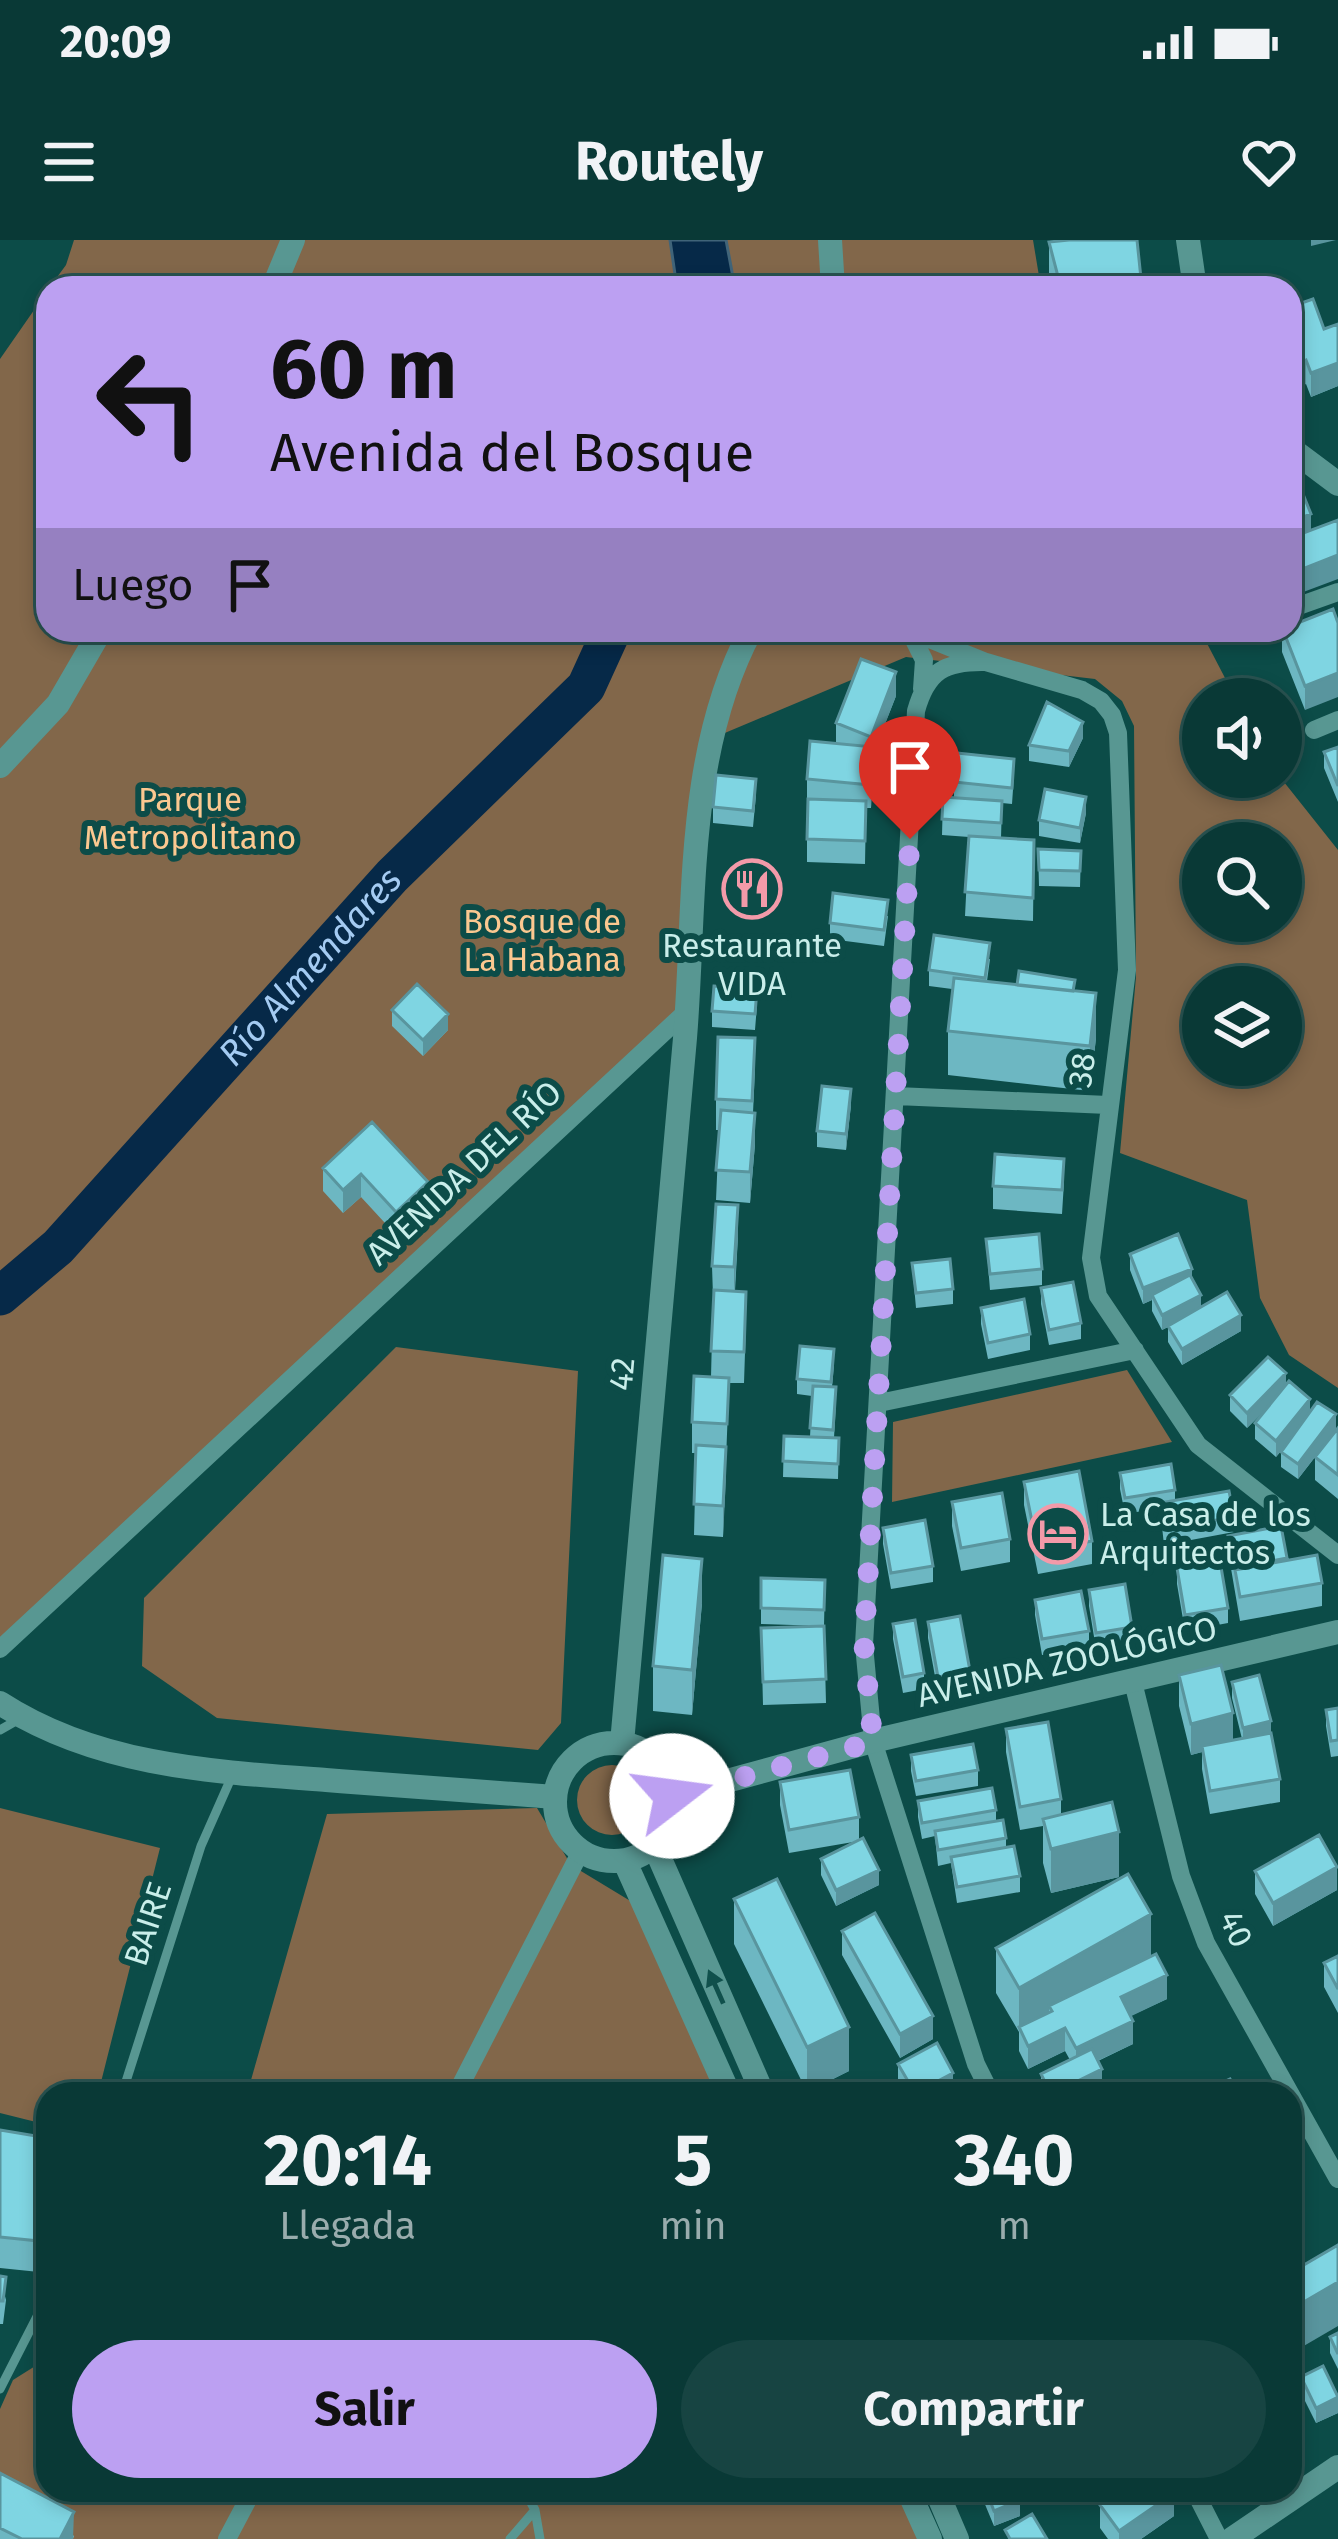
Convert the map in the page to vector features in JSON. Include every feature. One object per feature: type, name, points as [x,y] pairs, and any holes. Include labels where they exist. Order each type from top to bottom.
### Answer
[{"type":"street","points":[[278,276],[293,240]]},
{"type":"street","points":[[830,240],[832,276]]},
{"type":"street","points":[[1188,240],[1193,276]]},
{"type":"street","points":[[1302,457],[1338,484]]},
{"type":"street","points":[[1302,605],[1338,592]]},
{"type":"street","points":[[0,766],[58,704],[94,642]]},
{"type":"street","points":[[687,1011],[696,865],[711,738],[723,688],[745,642]]},
{"type":"street","points":[[915,642],[924,660],[916,711],[864,1646],[873,1742],[985,2082]]},
{"type":"street","name":"38","points":[[937,642],[1082,691],[1112,715],[1118,733],[1127,970],[1090,1258],[1098,1296],[1198,1445],[1338,1555]]},
{"type":"street","points":[[922,689],[944,668],[986,662]]},
{"type":"street","points":[[1314,730],[1338,720]]},
{"type":"street","name":"AVENIDA DEL RÍO","points":[[0,1649],[687,1011]]},
{"type":"street","name":"42","points":[[622,1743],[687,1011]]},
{"type":"street","points":[[896,1096],[1108,1105]]},
{"type":"street","points":[[879,1403],[1135,1350]]},
{"type":"street","name":"AVENIDA ZOOLÓGICO","points":[[672,1796],[873,1742],[1338,1632]]},
{"type":"street","name":"40","points":[[1133,1682],[1181,1876],[1206,1942],[1290,2082]]},
{"type":"street","points":[[0,1703],[11,1724],[116,1755],[233,1773],[554,1797]]},
{"type":"street","points":[[622,1743],[656,1760],[666,1772],[672,1796],[667,1829],[640,1857],[625,1862],[581,1851],[560,1827],[554,1797],[559,1778],[585,1750],[622,1743]]},
{"type":"street","points":[[654,1846],[758,2082]]},
{"type":"street","points":[[462,2082],[581,1851]]},
{"type":"street","points":[[625,1862],[724,2082]]},
{"type":"street","name":"40","points":[[1302,2102],[1331,2150],[1338,2180]]},
{"type":"street","points":[[1302,2492],[1338,2468]]},
{"type":"street","points":[[227,2539],[247,2502]]},
{"type":"street","points":[[913,2502],[930,2539]]},
{"type":"street","points":[[941,2502],[957,2539]]},
{"type":"street","points":[[1200,2502],[1219,2539]]},
{"type":"street","points":[[1232,2539],[1287,2502]]},
{"type":"lane","name":"BAIRE","points":[[126,2082],[201,1846],[233,1773]]},
{"type":"lane","points":[[0,2389],[36,2318]]},
{"type":"lane","points":[[531,2502],[540,2539]]},
{"type":"lane","points":[[510,2539],[535,2510]]},
{"type":"green space","points":[[74,240],[670,240],[675,276],[58,276]]},
{"type":"green space","points":[[726,240],[1033,240],[1039,276],[733,276]]},
{"type":"green space","name":"Bosque de La Habana","points":[[36,307],[36,642],[594,642],[588,684],[618,642],[1206,642],[1225,678],[1182,678],[1182,798],[1297,798],[1338,850],[1338,1388],[1289,1355],[1260,1298],[1247,1200],[1120,1153],[1136,977],[1134,726],[1122,701],[1095,679],[906,657],[720,735],[687,1011],[0,1646],[0,359]]},
{"type":"green space","points":[[396,1347],[578,1371],[561,1723],[538,1750],[217,1718],[142,1666],[144,1598]]},
{"type":"green space","points":[[1127,1370],[1172,1442],[892,1502],[893,1422]]},
{"type":"green space","points":[[612,1765],[636,1776],[647,1800],[636,1824],[612,1835],[588,1824],[577,1800],[588,1776]]},
{"type":"green space","points":[[0,1808],[160,1848],[101,2082],[36,2082],[36,2122],[0,2113]]},
{"type":"green space","points":[[537,1808],[571,1865],[637,1905],[718,2082],[250,2082],[327,1814]]},
{"type":"green space","points":[[36,2366],[36,2502],[908,2502],[925,2539],[0,2539],[0,2409],[13,2380]]},
{"type":"water","points":[[670,240],[726,240],[733,276],[675,276]]},
{"type":"building","points":[[1137,240],[1141,276],[1058,276],[1049,242]]},
{"type":"building","points":[[1313,299],[1324,329],[1338,324],[1338,363],[1311,373],[1306,360],[1302,362],[1302,303]]},
{"type":"building","points":[[1302,492],[1311,514],[1302,517]]},
{"type":"building","points":[[1338,520],[1338,555],[1302,569],[1302,534]]},
{"type":"building","points":[[1333,609],[1338,623],[1338,673],[1305,686],[1288,642],[1302,642],[1302,621]]},
{"type":"building","points":[[861,659],[896,672],[871,737],[836,723]]},
{"type":"building","points":[[1047,702],[1083,722],[1069,751],[1029,745]]},
{"type":"building","points":[[810,741],[874,747],[871,785],[807,779]]},
{"type":"building","points":[[1338,747],[1338,786],[1324,752]]},
{"type":"building","points":[[957,753],[1014,759],[1012,788],[954,782]]},
{"type":"building","points":[[716,775],[756,779],[753,811],[713,807]]},
{"type":"building","points":[[1045,789],[1086,797],[1080,828],[1039,820]]},
{"type":"building","points":[[943,797],[1002,801],[1001,823],[942,819]]},
{"type":"building","points":[[808,799],[866,801],[865,841],[807,839]]},
{"type":"building","points":[[969,836],[1034,840],[1033,898],[965,892]]},
{"type":"building","points":[[1038,849],[1081,851],[1080,871],[1039,870]]},
{"type":"building","points":[[833,893],[888,900],[884,930],[830,923]]},
{"type":"building","points":[[934,935],[990,943],[985,978],[929,970]]},
{"type":"building","points":[[1019,971],[1075,980],[1073,991],[1017,985]]},
{"type":"building","points":[[954,978],[1096,993],[1090,1046],[948,1031]]},
{"type":"building","points":[[417,984],[448,1014],[423,1040],[392,1010]]},
{"type":"building","points":[[714,986],[757,989],[755,1014],[712,1011]]},
{"type":"building","points":[[718,1037],[755,1038],[752,1101],[716,1099]]},
{"type":"building","points":[[822,1086],[851,1089],[846,1134],[817,1131]]},
{"type":"building","points":[[721,1110],[755,1113],[750,1172],[716,1170]]},
{"type":"building","points":[[372,1122],[428,1182],[396,1212],[361,1174],[343,1190],[323,1168]]},
{"type":"building","points":[[995,1154],[1064,1159],[1062,1190],[993,1186]]},
{"type":"building","points":[[716,1204],[738,1205],[734,1267],[712,1266]]},
{"type":"building","points":[[1039,1234],[1042,1269],[990,1274],[986,1239]]},
{"type":"building","points":[[1178,1234],[1192,1269],[1143,1288],[1130,1254]]},
{"type":"building","points":[[950,1259],[953,1289],[916,1293],[912,1263]]},
{"type":"building","points":[[1190,1275],[1201,1295],[1162,1315],[1152,1295]]},
{"type":"building","points":[[1073,1282],[1081,1323],[1049,1330],[1041,1288]]},
{"type":"building","points":[[714,1290],[746,1292],[744,1352],[711,1351]]},
{"type":"building","points":[[1227,1292],[1241,1315],[1182,1349],[1168,1326]]},
{"type":"building","points":[[1024,1299],[1030,1334],[988,1343],[981,1308]]},
{"type":"building","points":[[800,1346],[834,1349],[831,1382],[797,1379]]},
{"type":"building","points":[[1268,1357],[1286,1373],[1247,1413],[1230,1395]]},
{"type":"building","points":[[694,1376],[729,1378],[727,1424],[692,1422]]},
{"type":"building","points":[[1289,1381],[1310,1399],[1276,1441],[1255,1423]]},
{"type":"building","points":[[813,1386],[836,1387],[833,1430],[810,1428]]},
{"type":"building","points":[[1317,1402],[1336,1414],[1298,1464],[1281,1452]]},
{"type":"building","points":[[1338,1428],[1338,1475],[1315,1457]]},
{"type":"building","points":[[784,1436],[839,1438],[838,1464],[783,1461]]},
{"type":"building","points":[[696,1445],[726,1447],[723,1506],[694,1504]]},
{"type":"building","points":[[1171,1464],[1175,1490],[1125,1498],[1120,1473]]},
{"type":"building","name":"La Casa de los Arquitectos","points":[[1079,1471],[1092,1541],[1038,1551],[1024,1482]]},
{"type":"building","points":[[1229,1491],[1234,1517],[1164,1529],[1160,1503]]},
{"type":"building","points":[[1002,1493],[1010,1539],[961,1548],[952,1502]]},
{"type":"building","points":[[925,1520],[933,1566],[891,1573],[883,1528]]},
{"type":"building","points":[[1281,1526],[1287,1558],[1234,1568],[1228,1536]]},
{"type":"building","points":[[663,1555],[702,1559],[692,1670],[653,1666]]},
{"type":"building","points":[[1317,1555],[1322,1583],[1240,1597],[1235,1570]]},
{"type":"building","points":[[1220,1561],[1228,1608],[1185,1615],[1177,1568]]},
{"type":"building","points":[[761,1578],[825,1580],[824,1610],[761,1608]]},
{"type":"building","points":[[1125,1584],[1132,1627],[1096,1633],[1089,1590]]},
{"type":"building","points":[[1081,1591],[1089,1631],[1042,1639],[1035,1600]]},
{"type":"building","points":[[960,1616],[970,1671],[938,1677],[928,1622]]},
{"type":"building","points":[[915,1620],[924,1673],[903,1677],[893,1624]]},
{"type":"building","points":[[824,1626],[826,1679],[763,1682],[761,1628]]},
{"type":"building","points":[[1221,1665],[1233,1713],[1191,1724],[1179,1675]]},
{"type":"building","points":[[1259,1675],[1271,1721],[1243,1728],[1232,1682]]},
{"type":"building","points":[[1338,1708],[1338,1740],[1331,1741],[1326,1710]]},
{"type":"building","points":[[1048,1722],[1061,1799],[1020,1807],[1006,1729]]},
{"type":"building","points":[[1271,1733],[1280,1779],[1210,1791],[1202,1746]]},
{"type":"building","points":[[973,1744],[978,1770],[916,1781],[911,1755]]},
{"type":"building","points":[[850,1770],[859,1817],[789,1830],[780,1782]]},
{"type":"building","points":[[992,1788],[996,1810],[922,1823],[918,1801]]},
{"type":"building","points":[[1112,1802],[1119,1832],[1051,1849],[1043,1819]]},
{"type":"building","points":[[1003,1820],[1006,1838],[938,1850],[935,1831]]},
{"type":"building","points":[[1319,1835],[1337,1867],[1273,1903],[1255,1871]]},
{"type":"building","points":[[863,1838],[879,1870],[836,1890],[821,1859]]},
{"type":"building","points":[[1014,1846],[1020,1876],[957,1887],[951,1857]]},
{"type":"building","points":[[1128,1874],[1151,1914],[1019,1988],[996,1948]]},
{"type":"building","points":[[777,1879],[849,2027],[807,2047],[734,1899]]},
{"type":"building","points":[[875,1913],[933,2016],[900,2034],[842,1931]]},
{"type":"building","points":[[1156,1954],[1167,1975],[1121,1997],[1133,2021],[1076,2048],[1065,2028],[1028,2046],[1019,2027],[1052,2011],[1049,2006]]},
{"type":"building","points":[[1338,1956],[1338,1989],[1324,1963]]},
{"type":"building","points":[[937,2043],[953,2073],[936,2082],[909,2082],[898,2064]]},
{"type":"building","points":[[1092,2049],[1102,2069],[1075,2082],[1045,2082],[1041,2074]]},
{"type":"building","points":[[0,2130],[36,2136],[36,2241],[0,2237]]},
{"type":"building","points":[[1338,2245],[1338,2282],[1302,2303],[1302,2266]]},
{"type":"building","points":[[0,2276],[6,2277],[3,2301],[0,2301]]},
{"type":"building","points":[[1323,2366],[1338,2397],[1316,2408],[1302,2376]]},
{"type":"building","points":[[0,2473],[36,2492],[36,2502],[55,2502],[74,2512],[60,2539],[22,2539],[0,2528]]},
{"type":"building","points":[[991,2502],[1015,2502],[994,2511]]},
{"type":"building","points":[[1104,2502],[1161,2502],[1119,2531],[1100,2505]]},
{"type":"building","points":[[1032,2514],[1047,2539],[1010,2539],[1005,2530]]},
{"type":"waterway","name":"Río Almendares","points":[[0,1296],[58,1247],[392,876],[586,687],[607,642]]},
{"type":"place","name":"Restaurante VIDA","points":[[752,889]]},
{"type":"place","name":"La Casa de los Arquitectos","points":[[1058,1534]]},
{"type":"route","points":[[672,1796],[873,1742],[864,1646],[910,839]]},
{"type":"park label","name":"Parque Metropolitano","points":[[190,819]]}]
